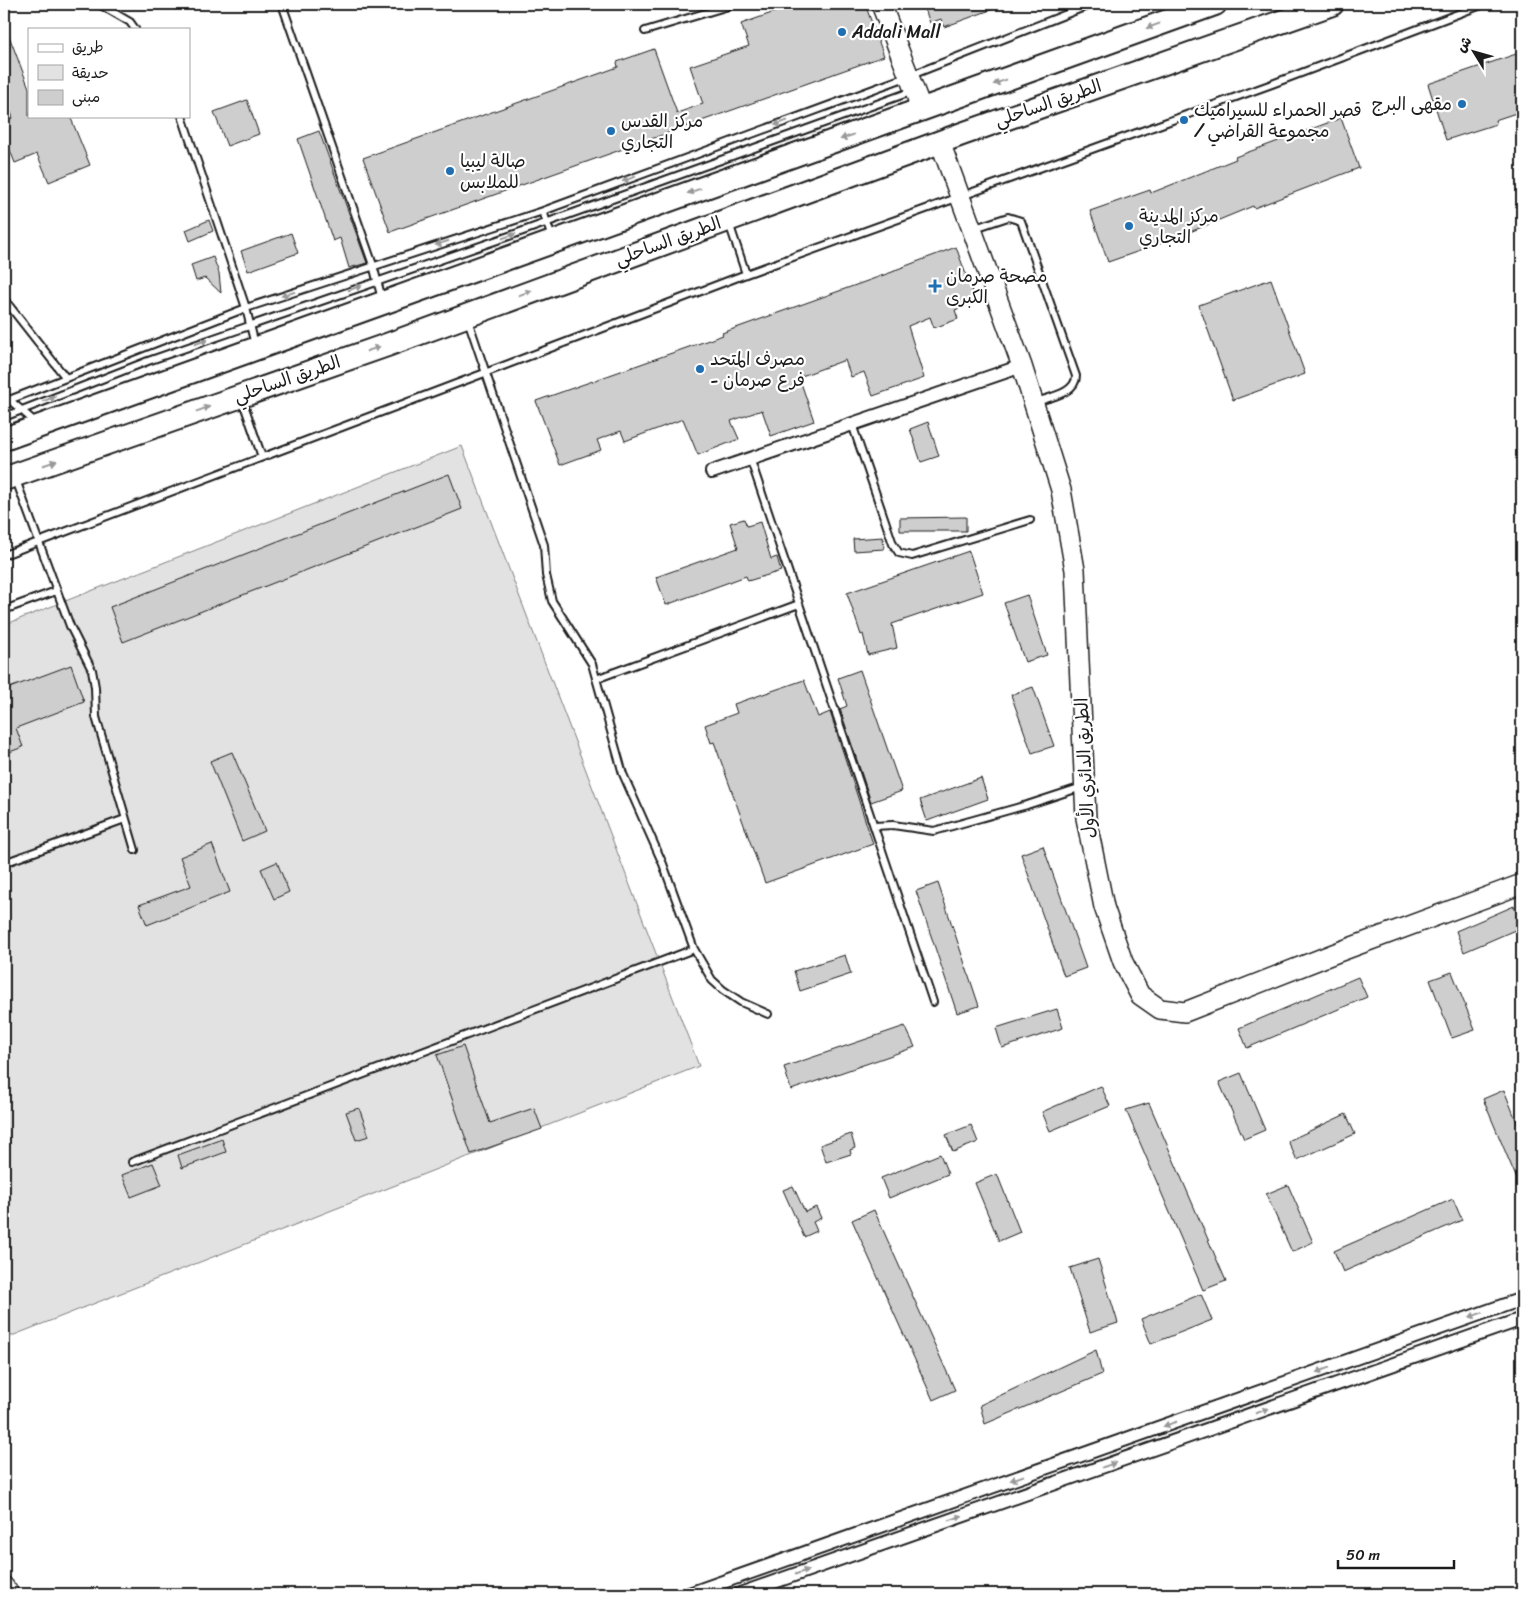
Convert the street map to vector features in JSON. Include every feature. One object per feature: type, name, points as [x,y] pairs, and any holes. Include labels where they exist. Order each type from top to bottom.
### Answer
[{"type":"highway","name":"الطريق الساحلي","points":[[9,478],[387,345],[466,314],[940,142],[1332,4]]},
{"type":"highway","name":"الطريق الساحلي","points":[[4,439],[383,303],[550,232],[915,92],[1205,6]]},
{"type":"main road","points":[[880,4],[915,92]]},
{"type":"main road","name":"الطريق الدائري الأول","points":[[940,142],[1035,402],[1061,490],[1075,570],[1083,787],[1090,848],[1113,934],[1140,995],[1152,1006],[1168,1012],[1185,1012],[1333,954],[1522,884]]},
{"type":"main road","points":[[4,1586],[10,1594]]},
{"type":"street","points":[[712,472],[1022,366]]},
{"type":"street","points":[[689,1594],[1522,1299]]},
{"type":"street","points":[[740,1594],[1522,1319]]},
{"type":"lane","points":[[100,4],[130,22],[134,28]]},
{"type":"lane","points":[[282,4],[373,265],[383,303]]},
{"type":"lane","points":[[645,31],[735,4]]},
{"type":"lane","points":[[5,398],[66,378],[246,308],[373,265],[915,92],[1092,4]]},
{"type":"lane","points":[[4,555],[746,274],[959,195],[1272,84],[1484,4]]},
{"type":"lane","points":[[183,118],[246,308],[256,348]]},
{"type":"lane","points":[[4,416],[250,324],[377,281],[550,232],[543,210]]},
{"type":"lane","points":[[972,229],[1008,217],[1017,219],[1023,225],[1076,376],[1075,384],[1069,390],[1035,402]]},
{"type":"lane","points":[[728,219],[746,274]]},
{"type":"lane","points":[[4,299],[66,378]]},
{"type":"lane","points":[[466,314],[544,545],[548,590],[552,600],[592,664],[622,774],[663,864],[694,949],[712,980],[723,990],[741,1002],[768,1014]]},
{"type":"lane","points":[[240,396],[262,457]]},
{"type":"lane","points":[[5,398],[39,426]]},
{"type":"lane","points":[[852,424],[893,544],[899,553],[912,556],[1030,520]]},
{"type":"lane","points":[[750,458],[933,1002]]},
{"type":"lane","points":[[9,478],[38,543],[70,626],[92,670],[95,686],[96,717],[135,850]]},
{"type":"lane","points":[[4,610],[56,590]]},
{"type":"lane","points":[[596,679],[799,604]]},
{"type":"lane","points":[[874,826],[893,825],[934,831],[1083,787]]},
{"type":"lane","points":[[4,863],[125,819]]},
{"type":"lane","points":[[132,1162],[694,949]]},
{"type":"green space","points":[[462,446],[699,1066],[4,1339],[4,625]]},
{"type":"building","points":[[797,4],[799,9],[814,4],[865,4],[884,56],[390,232],[363,158],[618,67],[617,62],[654,49],[677,113],[703,104],[690,66],[749,46],[741,24]]},
{"type":"building","points":[[923,4],[1004,5],[944,27],[941,19],[930,23]]},
{"type":"building","points":[[4,23],[28,85],[28,118],[71,118],[90,165],[49,182],[37,154],[15,163],[4,135],[4,122],[13,118],[4,94]]},
{"type":"building","points":[[1522,52],[1522,111],[1495,120],[1496,124],[1446,140],[1428,84]]},
{"type":"building","points":[[247,100],[259,134],[227,146],[214,112]]},
{"type":"building","points":[[1341,118],[1359,168],[1254,208],[1253,206],[1168,241],[1108,262],[1090,211],[1150,190],[1151,193],[1236,159],[1235,157]]},
{"type":"building","points":[[319,131],[367,263],[349,268],[340,238],[333,241],[298,139]]},
{"type":"building","points":[[209,220],[213,231],[190,241],[186,230]]},
{"type":"building","points":[[291,233],[298,253],[248,271],[241,251]]},
{"type":"building","points":[[956,247],[976,302],[955,310],[958,319],[934,328],[930,317],[908,326],[924,378],[873,396],[864,372],[851,377],[845,360],[799,377],[814,421],[771,436],[762,410],[731,421],[739,439],[698,455],[683,419],[625,441],[621,431],[597,440],[601,450],[560,465],[536,401],[723,335],[722,333]]},
{"type":"building","points":[[213,257],[219,273],[221,293],[205,278],[196,281],[191,265]]},
{"type":"building","points":[[1271,279],[1305,374],[1233,400],[1199,305]]},
{"type":"building","points":[[928,422],[939,456],[921,462],[910,429]]},
{"type":"building","points":[[449,474],[462,509],[123,642],[110,607]]},
{"type":"building","points":[[966,517],[966,531],[900,531],[900,518]]},
{"type":"building","points":[[744,519],[747,526],[760,522],[771,559],[777,557],[781,571],[748,581],[746,576],[666,605],[656,577],[738,548],[730,523]]},
{"type":"building","points":[[883,537],[884,549],[854,551],[853,539]]},
{"type":"building","points":[[969,551],[983,593],[892,624],[897,648],[868,655],[863,634],[861,635],[847,593]]},
{"type":"building","points":[[1027,595],[1047,655],[1025,662],[1004,603]]},
{"type":"building","points":[[71,665],[84,702],[16,728],[23,747],[4,754],[4,690]]},
{"type":"building","points":[[860,670],[902,791],[871,802],[840,709],[847,706],[838,678]]},
{"type":"building","points":[[804,680],[818,717],[830,712],[873,844],[765,883],[714,742],[711,743],[705,725],[737,713],[734,704]]},
{"type":"building","points":[[1033,687],[1054,746],[1032,753],[1011,695]]},
{"type":"building","points":[[232,752],[265,831],[242,841],[210,761]]},
{"type":"building","points":[[981,778],[988,799],[927,821],[920,800]]},
{"type":"building","points":[[212,844],[230,892],[147,925],[139,905],[191,886],[180,857]]},
{"type":"building","points":[[1043,846],[1086,968],[1064,976],[1021,854]]},
{"type":"building","points":[[277,862],[289,892],[274,899],[261,869]]},
{"type":"building","points":[[938,883],[979,1006],[957,1013],[916,891]]},
{"type":"building","points":[[1514,906],[1522,927],[1464,952],[1456,931]]},
{"type":"building","points":[[845,955],[851,974],[800,991],[794,971]]},
{"type":"building","points":[[1452,972],[1475,1030],[1452,1038],[1430,980]]},
{"type":"building","points":[[1358,977],[1367,997],[1247,1048],[1239,1028]]},
{"type":"building","points":[[1057,1009],[1063,1028],[1002,1048],[996,1028]]},
{"type":"building","points":[[905,1026],[915,1047],[791,1090],[784,1067]]},
{"type":"building","points":[[463,1046],[490,1123],[534,1108],[542,1129],[471,1154],[437,1055]]},
{"type":"building","points":[[1241,1073],[1265,1130],[1244,1139],[1219,1082]]},
{"type":"building","points":[[1101,1086],[1110,1106],[1050,1131],[1042,1112]]},
{"type":"building","points":[[1504,1090],[1522,1135],[1522,1191],[1483,1099]]},
{"type":"building","points":[[1149,1103],[1226,1281],[1203,1290],[1126,1110]]},
{"type":"building","points":[[359,1108],[369,1136],[356,1140],[346,1112]]},
{"type":"building","points":[[1346,1114],[1355,1134],[1297,1160],[1288,1141]]},
{"type":"building","points":[[971,1125],[978,1142],[953,1152],[946,1135]]},
{"type":"building","points":[[851,1134],[855,1148],[850,1150],[851,1154],[826,1162],[820,1145]]},
{"type":"building","points":[[222,1139],[226,1152],[182,1168],[178,1155]]},
{"type":"building","points":[[940,1154],[948,1174],[889,1198],[881,1178]]},
{"type":"building","points":[[153,1163],[162,1185],[131,1197],[122,1175]]},
{"type":"building","points":[[997,1174],[1020,1232],[999,1241],[975,1183]]},
{"type":"building","points":[[1288,1185],[1313,1242],[1292,1252],[1266,1194]]},
{"type":"building","points":[[793,1186],[805,1212],[816,1207],[821,1218],[813,1222],[817,1231],[804,1237],[783,1190]]},
{"type":"building","points":[[1453,1199],[1462,1220],[1343,1272],[1334,1251]]},
{"type":"building","points":[[874,1210],[955,1390],[933,1400],[852,1220]]},
{"type":"building","points":[[1098,1259],[1118,1323],[1090,1332],[1070,1268]]},
{"type":"building","points":[[1201,1294],[1212,1320],[1151,1344],[1141,1319]]},
{"type":"building","points":[[1096,1350],[1102,1374],[985,1424],[980,1405]]},
{"type":"place","name":"Addali Mall","points":[[842,32]]},
{"type":"place","name":"مقهى البرج","points":[[1462,104]]},
{"type":"place","name":"قصر الحمراء للسيراميك / مجموعة القراضي","points":[[1184,120]]},
{"type":"place","name":"مركز القدس التجاري","points":[[611,131]]},
{"type":"place","name":"صالة ليبيا للملابس","points":[[450,171]]},
{"type":"place","name":"مركز المدينة التجاري","points":[[1129,226]]},
{"type":"place","name":"مصحة صرمان الكبرى","points":[[935,286]]},
{"type":"place","name":"مصرف المتحد - فرع صرمان","points":[[700,369]]}]
